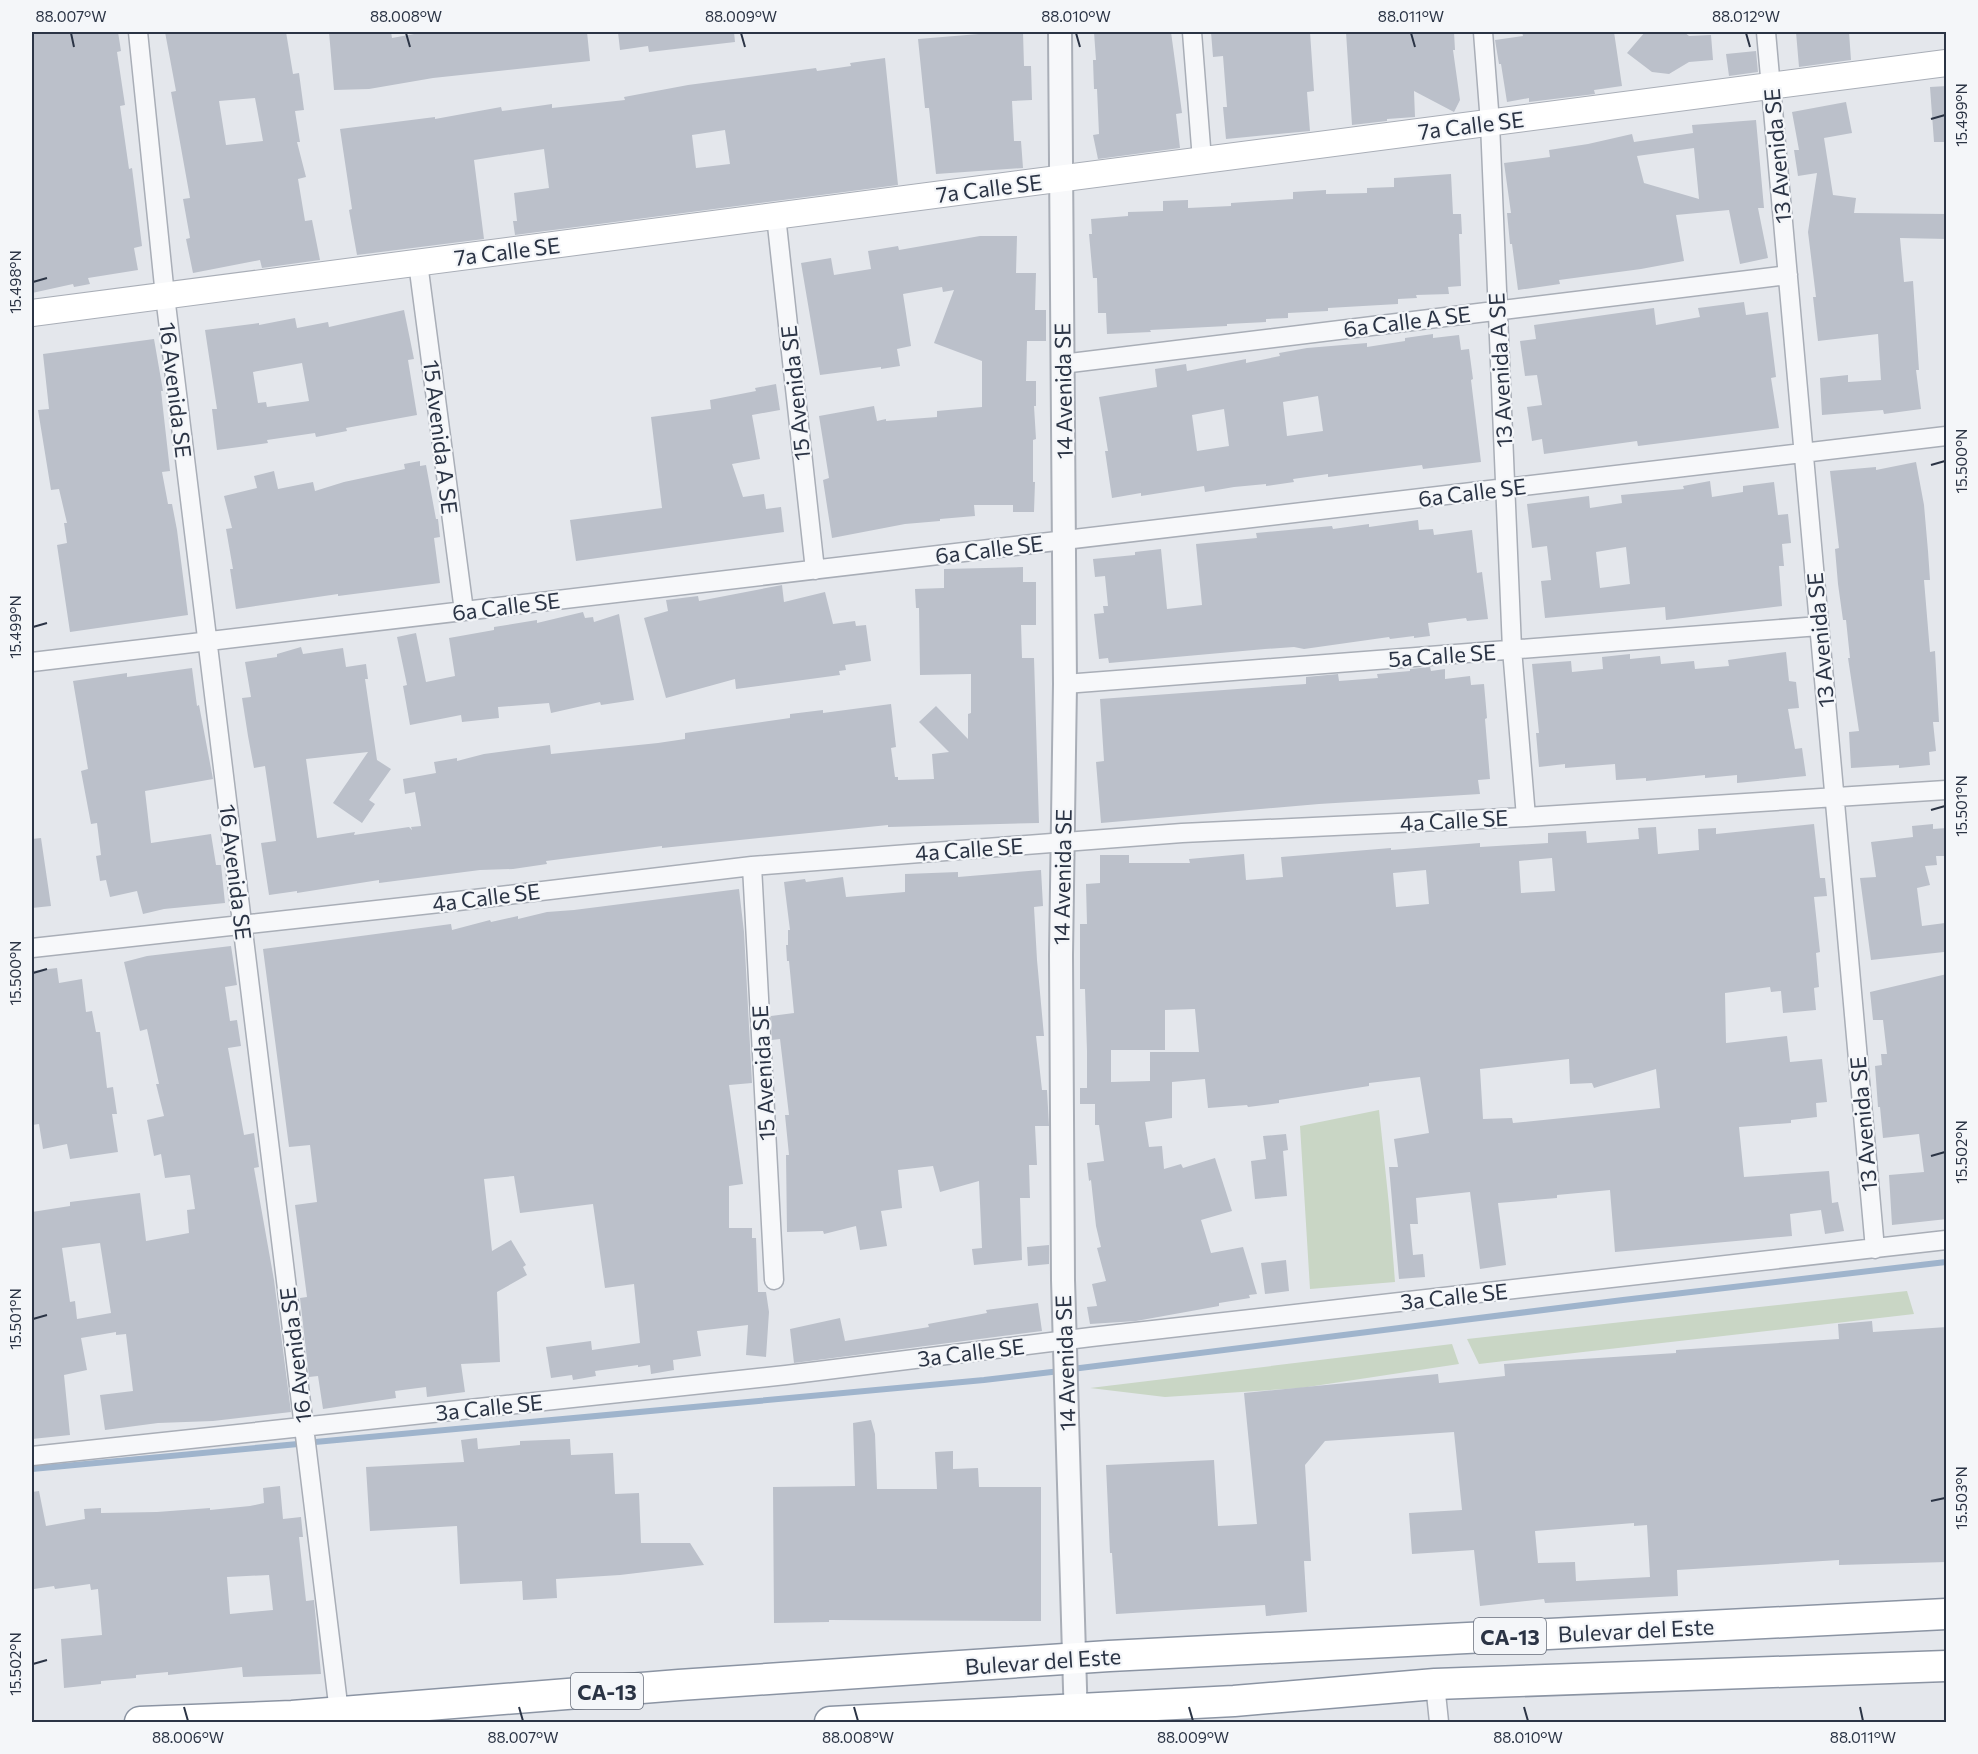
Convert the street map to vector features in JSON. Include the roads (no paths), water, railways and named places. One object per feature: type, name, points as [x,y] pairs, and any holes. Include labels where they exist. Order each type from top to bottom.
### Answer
[{"type":"highway","name":"Bulevar del Este","points":[[140,1722],[339,1712],[679,1685],[1074,1659],[1947,1614]]},
{"type":"highway","name":"Bulevar del Este","points":[[830,1722],[1076,1715],[1435,1684],[1947,1666]]},
{"type":"main road","name":"7a Calle SE","points":[[32,313],[1947,63]]},
{"type":"street","name":"16 Avenida SE","points":[[138,32],[165,296],[339,1712]]},
{"type":"street","name":"14 Avenida SE","points":[[1060,32],[1065,684],[1062,842],[1063,1281],[1076,1715]]},
{"type":"street","points":[[1192,32],[1202,160]]},
{"type":"street","name":"13 Avenida A SE","points":[[1483,32],[1490,123],[1512,649],[1526,816]]},
{"type":"street","name":"13 Avenida SE","points":[[1766,32],[1875,1249]]},
{"type":"street","name":"15 Avenida SE","points":[[776,216],[815,570]]},
{"type":"street","name":"15 Avenida A SE","points":[[418,263],[464,611]]},
{"type":"street","name":"6a Calle A SE","points":[[1062,364],[1788,275]]},
{"type":"street","name":"6a Calle SE","points":[[32,662],[1947,436]]},
{"type":"street","name":"5a Calle SE","points":[[1065,684],[1819,626]]},
{"type":"street","name":"4a Calle SE","points":[[32,948],[752,866],[1260,828],[1526,816],[1947,790]]},
{"type":"street","name":"15 Avenida SE","points":[[752,866],[774,1280]]},
{"type":"street","name":"3a Calle SE","points":[[32,1456],[303,1425],[786,1376],[1066,1340],[1947,1240]]},
{"type":"street","points":[[1435,1684],[1439,1722]]},
{"type":"waterway","points":[[1072,1369],[1946,1262]]},
{"type":"waterway","points":[[315,1442],[1060,1371]]},
{"type":"waterway","points":[[32,1469],[298,1444]]}]
